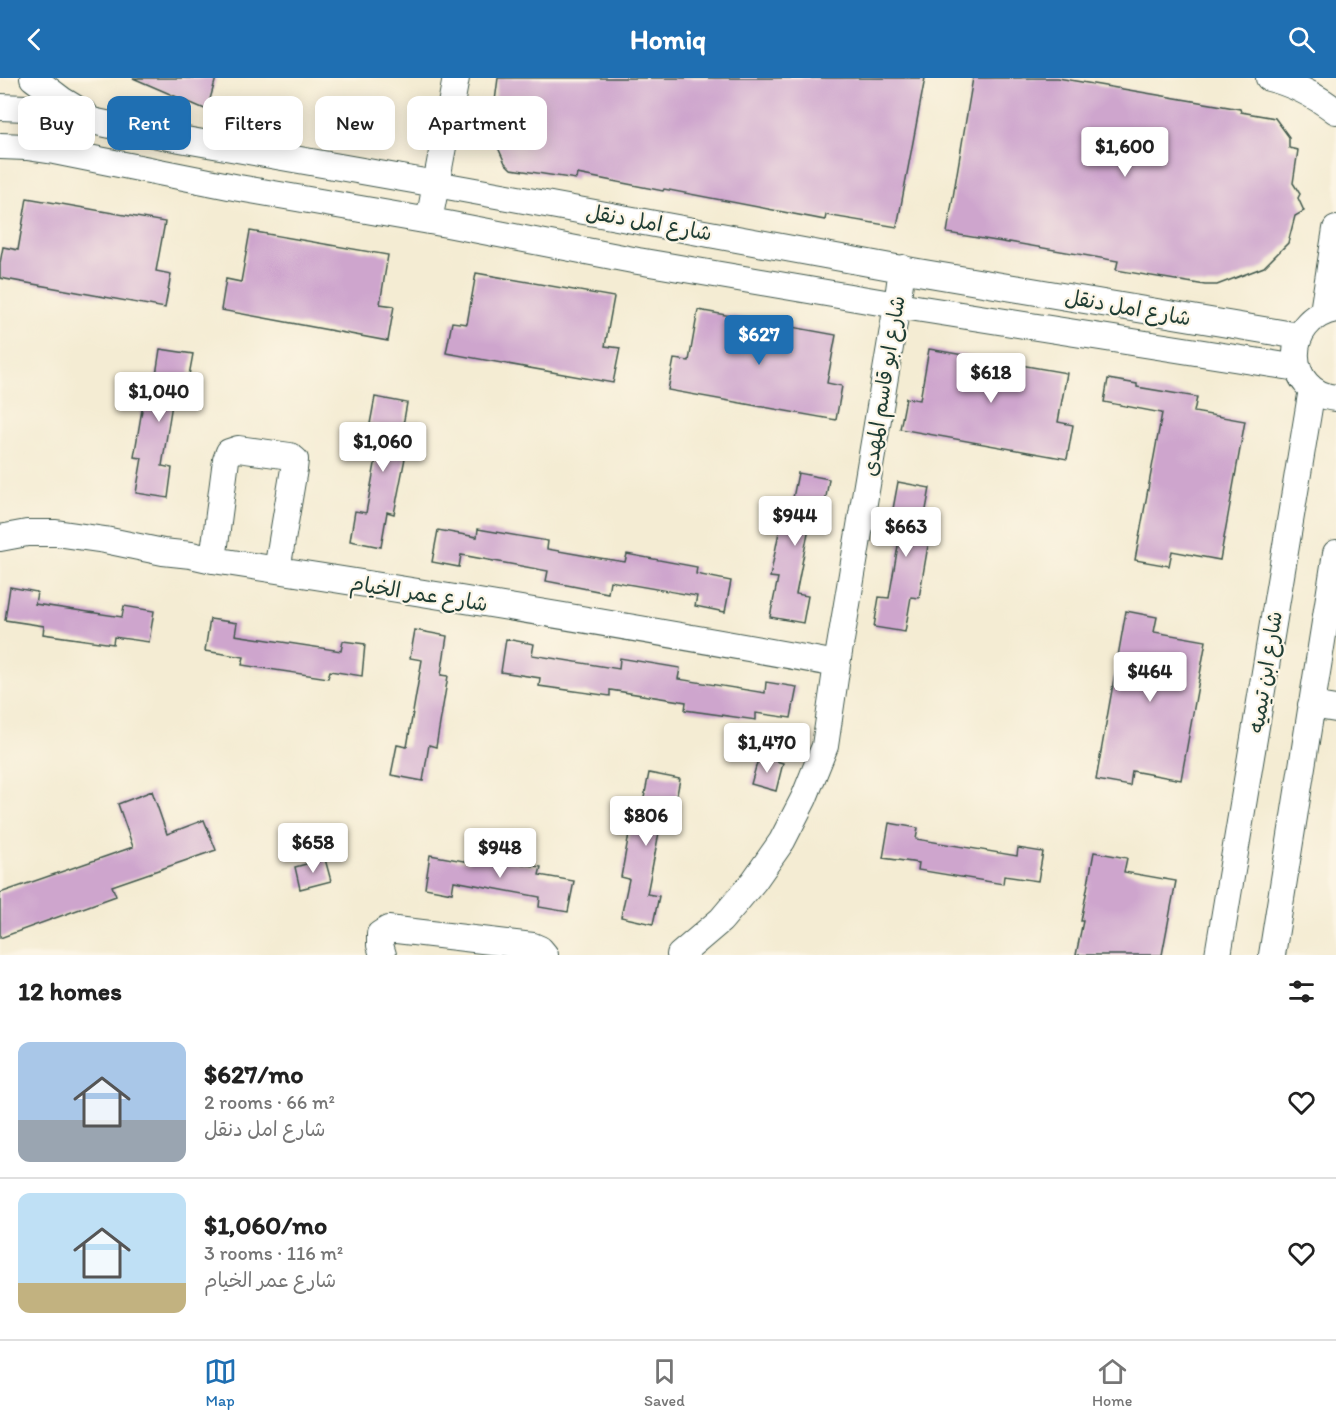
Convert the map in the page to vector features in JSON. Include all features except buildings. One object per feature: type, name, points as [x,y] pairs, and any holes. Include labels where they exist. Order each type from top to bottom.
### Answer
[{"type":"street","points":[[33,78],[101,123]]},
{"type":"street","points":[[429,221],[456,78]]},
{"type":"street","points":[[1269,78],[1306,92],[1336,111]]},
{"type":"street","name":"شارع امل دنقل","points":[[0,107],[26,108],[163,136],[902,268],[1299,336]]},
{"type":"street","name":"شارع امل دنقل","points":[[0,146],[54,151],[239,188],[638,261],[1298,368]]},
{"type":"street","points":[[1336,229],[1330,310],[1310,321],[1299,336],[1296,345],[1298,368],[1304,379],[1312,389],[1336,398]]},
{"type":"street","name":"شارع ابو قاسم المهدى","points":[[680,955],[721,920],[754,881],[782,841],[804,798],[825,746],[902,268]]},
{"type":"street","name":"شارع ابن تيميه","points":[[1218,955],[1312,389]]},
{"type":"street","points":[[213,561],[226,460],[229,452],[238,449],[290,456],[295,460],[294,469],[277,570]]},
{"type":"street","name":"شارع عمر الخيام","points":[[0,538],[27,533],[56,533],[105,540],[213,561],[837,664]]},
{"type":"street","points":[[1272,955],[1336,554]]},
{"type":"street","points":[[1311,705],[1336,709]]},
{"type":"street","points":[[383,955],[380,934],[388,929],[533,946],[545,955]]}]
